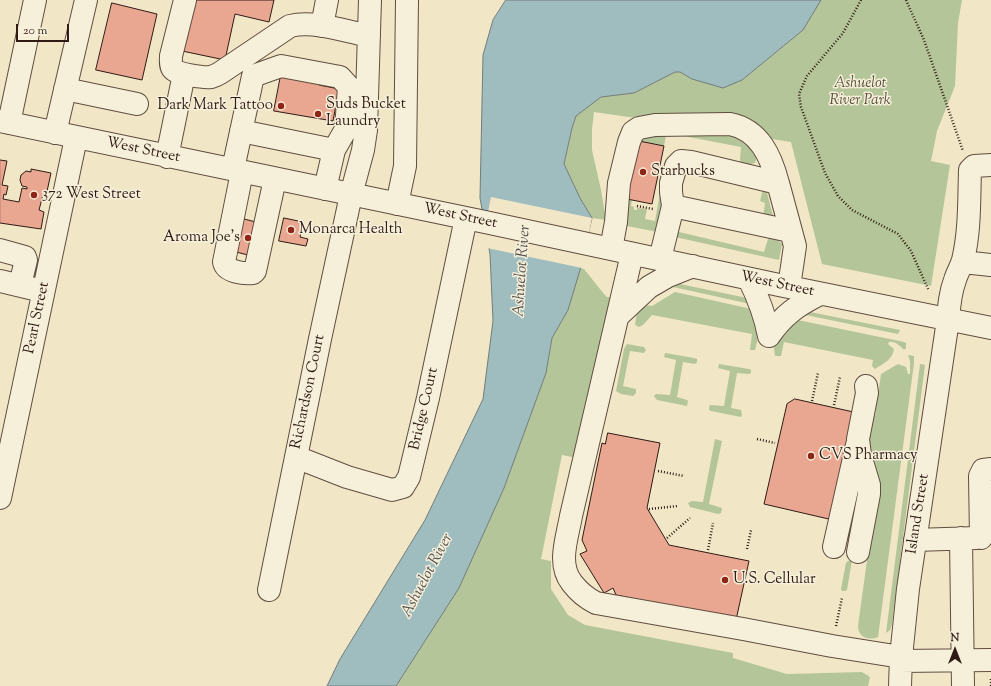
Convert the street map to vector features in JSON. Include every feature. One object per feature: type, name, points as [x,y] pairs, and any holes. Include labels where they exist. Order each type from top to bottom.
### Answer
[{"type":"street","points":[[4,122],[35,0]]},
{"type":"street","name":"Pearl Street","points":[[0,498],[44,291],[65,135],[65,89],[86,0]]},
{"type":"street","points":[[185,0],[171,56],[172,68],[175,71],[184,74],[212,77],[290,26],[302,24],[322,26],[369,36]]},
{"type":"street","points":[[322,26],[327,0]]},
{"type":"street","name":"Richardson Court","points":[[269,590],[351,195],[363,150],[366,130],[370,0]]},
{"type":"street","points":[[397,204],[405,166],[407,0]]},
{"type":"street","points":[[275,179],[255,271],[250,273],[229,269],[224,262],[235,208],[241,131],[253,76],[281,66],[340,77],[349,87],[346,129],[334,150],[325,189]]},
{"type":"street","points":[[167,157],[184,74]]},
{"type":"street","points":[[65,89],[137,104]]},
{"type":"street","name":"West Street","points":[[4,122],[660,259],[789,288],[991,328]]},
{"type":"street","points":[[611,249],[616,222],[618,190],[629,142],[633,132],[639,128],[655,125],[730,124],[739,126],[758,140],[773,163],[795,246],[789,288]]},
{"type":"street","points":[[241,131],[334,150]]},
{"type":"street","points":[[660,259],[673,206],[671,183],[676,166],[681,161],[778,183]]},
{"type":"street","points":[[970,170],[974,166],[991,165]]},
{"type":"street","name":"Island Street","points":[[900,686],[900,659],[908,589],[948,320],[950,296],[955,279],[963,262],[966,244],[970,170]]},
{"type":"street","points":[[673,206],[790,231]]},
{"type":"street","points":[[235,208],[262,215],[265,218],[266,223]]},
{"type":"street","name":"Bridge Court","points":[[296,457],[375,486],[392,490],[403,487],[409,477],[428,398],[475,220]]},
{"type":"street","points":[[0,250],[25,257],[26,260],[10,283],[44,291]]},
{"type":"street","points":[[632,254],[563,556],[563,566],[568,579],[581,594],[596,602],[900,659],[991,660]]},
{"type":"street","points":[[963,262],[991,265]]},
{"type":"street","points":[[618,316],[649,287],[668,276],[693,266]]},
{"type":"street","points":[[749,279],[765,316],[769,336],[776,325],[792,309],[820,294]]},
{"type":"street","points":[[858,439],[858,447],[869,484],[869,494],[846,549],[858,439],[867,393],[866,386]]},
{"type":"street","points":[[963,686],[963,660],[978,538],[980,476],[983,470],[991,470]]},
{"type":"street","points":[[915,540],[978,538]]},
{"type":"path","points":[[860,0],[843,33],[808,76],[799,94],[801,107],[825,173],[838,196],[852,210],[898,234],[911,251],[929,291]]},
{"type":"path","points":[[906,0],[924,40],[970,170]]},
{"type":"path","points":[[812,401],[818,373]]},
{"type":"path","points":[[834,405],[840,377]]},
{"type":"path","points":[[757,439],[775,443]]},
{"type":"path","points":[[658,471],[684,476]]},
{"type":"path","points":[[649,509],[678,506]]},
{"type":"path","points":[[667,538],[690,518]]},
{"type":"path","points":[[708,550],[713,523]]},
{"type":"path","points":[[747,549],[751,530]]},
{"type":"path","points":[[832,646],[842,598]]},
{"type":"green space","name":"Ashuelot River Park","points":[[821,0],[962,0],[958,23],[955,86],[937,131],[931,161],[950,165],[931,286],[822,264],[791,142],[748,135],[757,156],[755,163],[747,165],[741,163],[740,160],[741,147],[673,134],[705,128],[594,112],[592,150],[606,220],[592,218],[580,198],[564,164],[576,116],[600,97],[634,93],[675,72],[680,72],[692,79],[742,80],[803,30]]},
{"type":"green space","points":[[667,130],[664,146],[634,140]]},
{"type":"green space","points":[[763,189],[766,189],[772,217],[763,217],[765,203],[760,201]]},
{"type":"green space","points":[[660,193],[664,206],[658,232],[622,225],[622,198],[632,200],[631,206],[634,207],[634,210],[637,210],[637,208],[647,209],[645,219],[655,221]]},
{"type":"green space","points":[[680,220],[679,232],[764,252],[768,239],[777,239],[782,244],[779,260],[675,237]]},
{"type":"green space","points":[[580,268],[584,269],[607,297],[611,297],[577,458],[562,455],[541,559],[551,561],[551,589],[568,615],[585,625],[733,653],[733,658],[787,674],[862,672],[870,677],[868,686],[396,686],[459,588],[504,488],[546,373],[552,338],[568,310]]},
{"type":"green space","points":[[675,283],[752,299],[755,305],[673,287],[651,300],[652,293]]},
{"type":"green space","points":[[675,292],[756,310],[759,334],[755,350],[750,350],[752,334],[652,315],[643,325],[639,327],[635,325],[638,304],[652,306]]},
{"type":"green space","points":[[810,312],[900,330],[898,334],[801,314]]},
{"type":"green space","points":[[788,318],[904,342],[906,343],[906,348],[904,350],[899,345],[889,342],[888,344],[894,349],[892,356],[875,369],[872,366],[873,360],[784,342],[781,356],[775,356],[774,349],[779,328]]},
{"type":"green space","points":[[627,344],[644,347],[646,350],[644,353],[630,351],[623,386],[636,389],[636,393],[633,396],[621,394],[616,391],[624,349]]},
{"type":"green space","points":[[665,353],[697,359],[695,364],[683,362],[677,397],[687,400],[687,406],[657,400],[654,396],[656,394],[670,395],[676,360],[664,357]]},
{"type":"green space","points":[[908,355],[914,356],[914,363],[878,637],[871,639],[864,637],[858,630],[878,480],[868,437],[868,415],[875,416],[881,374],[898,364],[906,367],[908,374],[910,374],[910,361]]},
{"type":"green space","points":[[719,364],[751,370],[751,373],[749,374],[737,373],[731,408],[741,410],[741,417],[709,410],[710,405],[724,406],[730,371],[718,368]]},
{"type":"green space","points":[[920,364],[925,365],[892,624],[890,630],[886,633]]},
{"type":"green space","points":[[715,439],[722,441],[709,504],[722,508],[721,513],[718,514],[690,507],[688,503],[692,501],[703,502]]},
{"type":"green space","points":[[852,560],[847,590],[842,591],[841,589],[846,563]]},
{"type":"water","name":"Ashuelot River","points":[[506,0],[821,0],[803,30],[742,80],[723,88],[692,79],[680,72],[675,72],[634,93],[601,97],[576,116],[564,164],[580,198],[592,218],[580,270],[568,310],[552,338],[546,373],[504,488],[459,588],[396,686],[327,686],[340,659],[425,520],[483,399],[493,321],[490,254],[480,198],[483,55],[493,20]]},
{"type":"pier","points":[[491,197],[592,218],[582,268],[487,248],[484,231]]},
{"type":"building","points":[[193,0],[274,0],[269,22],[235,14],[225,60],[182,51]]},
{"type":"building","points":[[112,3],[157,14],[142,80],[96,70]]},
{"type":"building","points":[[282,70],[321,77],[319,85],[339,89],[333,121],[274,111]]},
{"type":"building","name":"Starbucks","points":[[634,140],[664,146],[652,204],[622,198]]},
{"type":"building","name":"372 West Street","points":[[0,160],[7,161],[2,185],[8,186],[6,195],[4,194],[3,199],[19,202],[22,188],[27,189],[27,187],[22,186],[20,180],[21,175],[26,171],[31,172],[31,169],[51,173],[46,196],[43,195],[39,210],[44,212],[41,229],[0,223]]},
{"type":"building","name":"Monarca Health","points":[[284,218],[303,222],[300,237],[308,239],[306,246],[279,241]]},
{"type":"building","name":"Aroma Joe's","points":[[244,219],[260,223],[252,256],[236,252]]},
{"type":"building","name":"CVS Pharmacy","points":[[795,399],[858,413],[838,498],[860,503],[857,518],[835,513],[833,520],[764,504],[787,404]]},
{"type":"building","points":[[608,433],[660,443],[647,508],[669,545],[749,561],[736,620],[616,595],[613,588],[604,593],[580,554],[587,551],[582,540],[602,443],[605,444]]},
{"type":"place","name":"Dark Mark Tattoo","points":[[281,106]]},
{"type":"place","name":"Suds Bucket Laundry","points":[[318,114]]},
{"type":"place","name":"Starbucks","points":[[643,172]]},
{"type":"place","name":"372 West Street","points":[[34,195]]},
{"type":"place","name":"Monarca Health","points":[[291,230]]},
{"type":"place","name":"Aroma Joe's","points":[[248,238]]},
{"type":"place","name":"CVS Pharmacy","points":[[811,456]]},
{"type":"place","name":"U.S. Cellular","points":[[725,580]]}]
